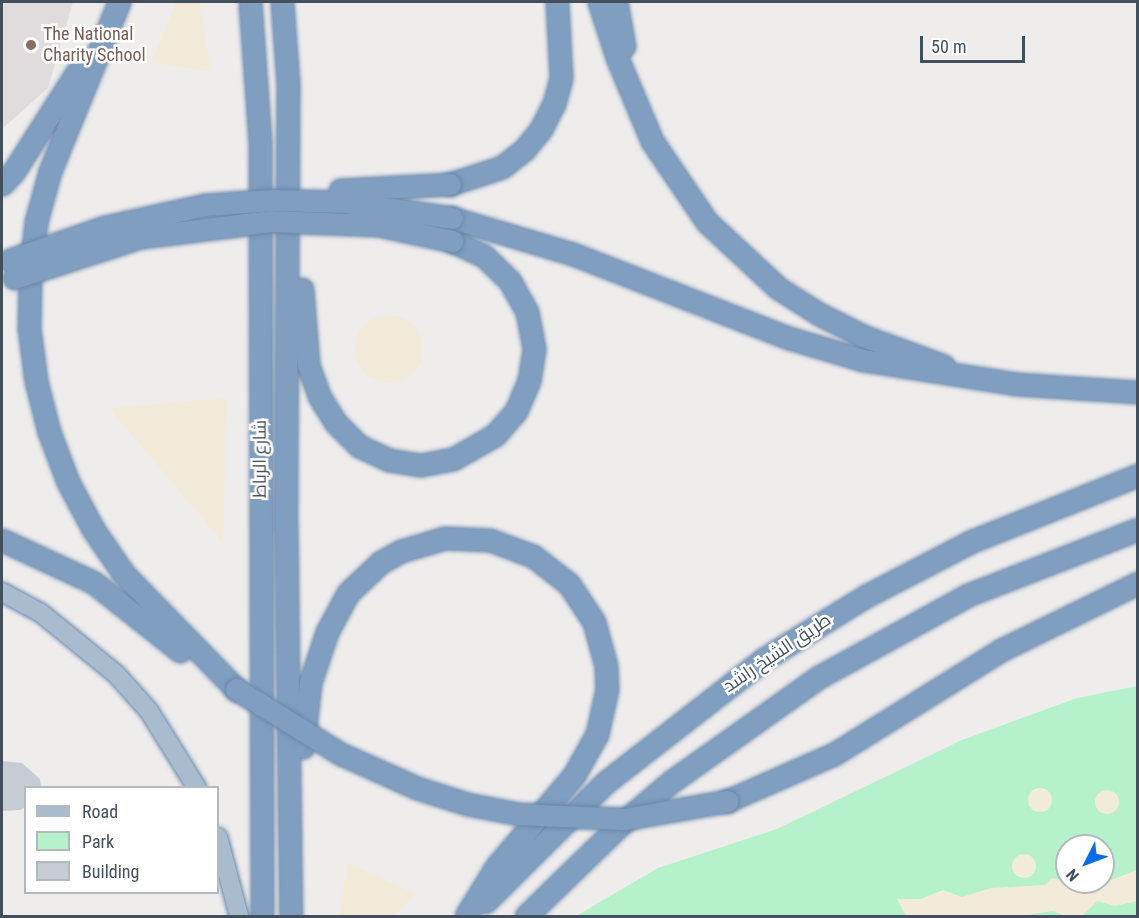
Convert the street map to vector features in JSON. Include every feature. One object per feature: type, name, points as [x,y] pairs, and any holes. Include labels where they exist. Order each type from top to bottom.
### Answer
[{"type":"highway","points":[[2,184],[58,104],[119,2]]},
{"type":"highway","points":[[119,2],[50,171],[36,222],[30,275],[29,328],[36,381],[49,432],[68,482],[93,529],[130,581],[236,689]]},
{"type":"highway","name":"شارع الرباط","points":[[250,2],[260,142],[262,916]]},
{"type":"highway","name":"شارع الرباط","points":[[282,2],[288,83],[286,528],[291,916]]},
{"type":"highway","points":[[288,83],[295,2]]},
{"type":"highway","points":[[7,272],[105,227],[193,207],[237,202],[291,190],[450,184],[502,167],[542,129],[554,104],[561,77],[557,2]]},
{"type":"highway","points":[[599,2],[633,97],[652,141],[677,183],[741,257],[778,288],[863,336],[979,378]]},
{"type":"highway","points":[[616,2],[633,97]]},
{"type":"highway","points":[[7,272],[141,237],[271,220],[369,224],[452,241],[491,262],[520,296],[533,339],[530,381],[506,424],[468,453],[429,464],[389,460],[347,435],[326,410],[313,381],[303,333],[298,230],[289,196]]},
{"type":"highway","points":[[237,202],[345,202],[452,218],[573,254],[826,350],[902,368],[1053,388],[1137,392]]},
{"type":"highway","name":"طريق الشيخ راشد","points":[[472,916],[546,838],[606,782],[764,659],[866,596],[972,541],[1137,475]]},
{"type":"highway","points":[[526,916],[597,847],[672,781],[819,677],[968,595],[1137,529]]},
{"type":"highway","points":[[291,851],[301,806],[310,683],[327,632],[348,593],[381,562],[422,543],[468,537],[512,546],[552,569],[583,602],[602,644],[607,689],[597,734],[574,776],[496,867],[466,916]]},
{"type":"highway","points":[[2,540],[93,582],[195,664],[341,754],[417,788],[467,804],[529,815],[624,819],[727,801],[834,754],[1001,650],[1137,584]]},
{"type":"main road","points":[[2,592],[57,625],[116,675],[149,711],[196,786]]},
{"type":"main road","points":[[219,841],[239,916]]},
{"type":"shaded area","name":"The National Charity School","points":[[2,2],[73,2],[48,88],[2,129]]},
{"type":"green space","points":[[1137,686],[1137,916],[576,916],[658,868],[777,829],[962,740],[1077,698]]},
{"type":"sand","points":[[176,2],[200,2],[211,72],[151,62]]},
{"type":"sand","points":[[382,315],[396,315],[408,320],[418,330],[423,349],[418,368],[408,378],[396,383],[382,383],[370,378],[360,368],[355,356],[355,342],[360,330],[370,320]]},
{"type":"sand","points":[[227,398],[223,543],[109,408]]},
{"type":"sand","points":[[1040,788],[1049,791],[1052,800],[1049,809],[1040,812],[1031,809],[1028,800],[1031,791]]},
{"type":"sand","points":[[1107,790],[1112,791],[1118,797],[1118,807],[1112,813],[1107,814],[1102,813],[1096,807],[1095,802],[1096,797],[1102,791]]},
{"type":"sand","points":[[1024,854],[1029,855],[1035,861],[1035,871],[1029,877],[1024,878],[1019,877],[1013,871],[1012,866],[1013,861],[1019,855]]},
{"type":"sand","points":[[347,862],[416,894],[395,916],[340,916]]},
{"type":"sand","points":[[1137,870],[1137,901],[1115,906],[1097,901],[1082,916],[1065,916],[1053,911],[1021,916],[906,916],[897,899],[921,899],[943,890],[962,897],[991,888],[1045,885],[1052,878],[1055,879],[1055,894],[1115,894],[1115,879]]},
{"type":"building","points":[[2,761],[22,763],[40,779],[41,786],[24,786],[24,808],[2,811]]},
{"type":"place","name":"The National Charity School","points":[[31,45]]}]
